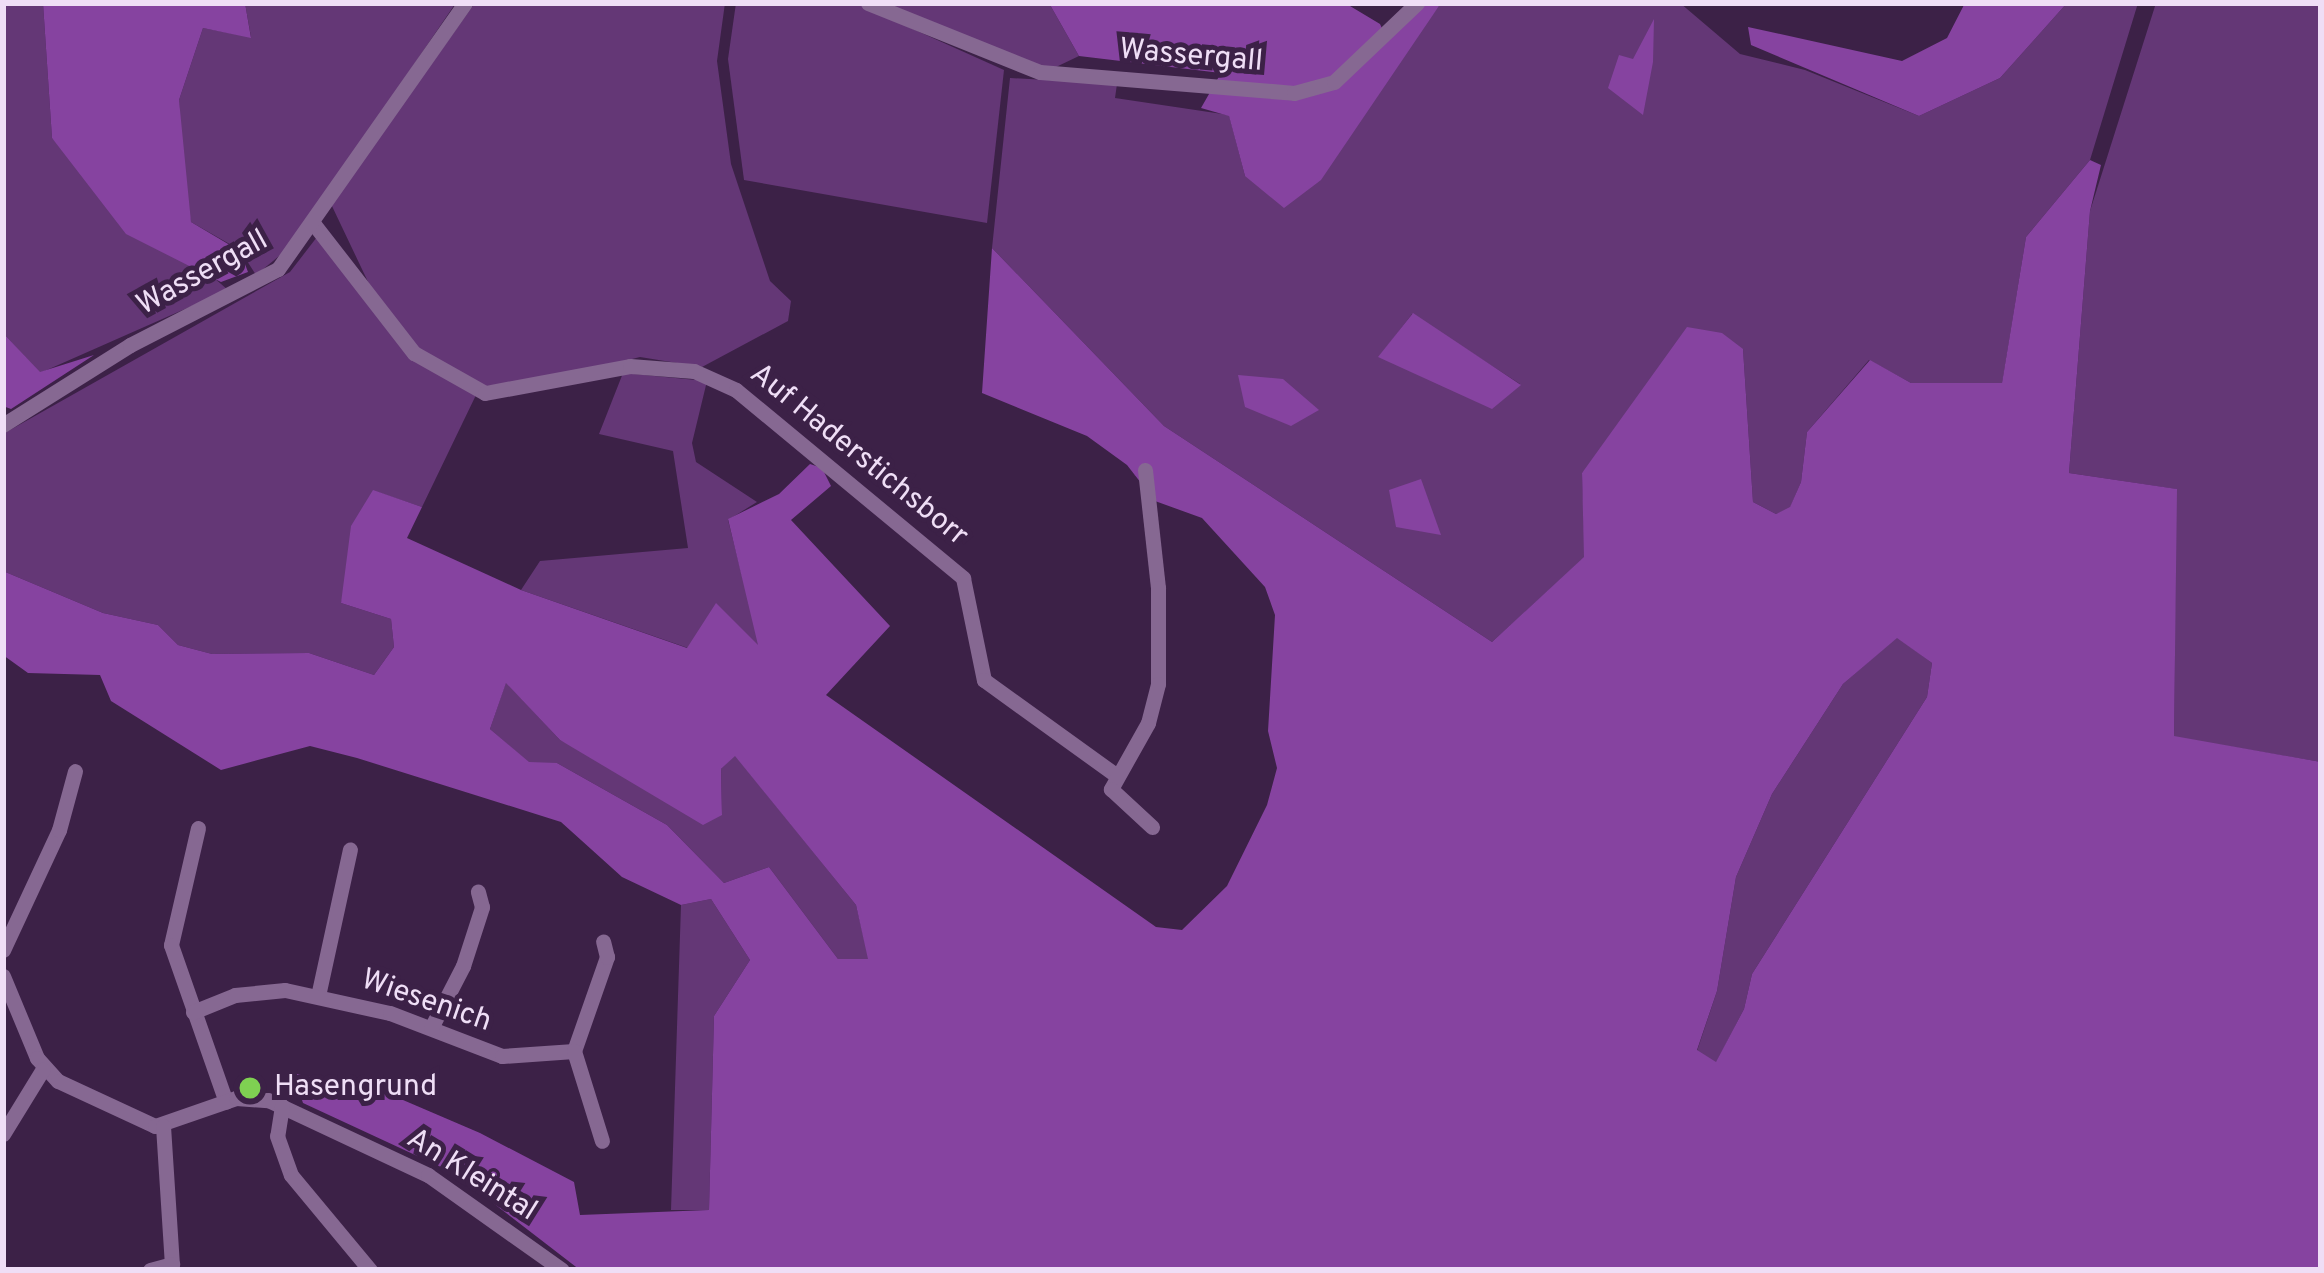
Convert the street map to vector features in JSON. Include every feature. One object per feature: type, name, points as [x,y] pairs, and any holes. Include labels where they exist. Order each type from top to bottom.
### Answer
[{"type":"street","name":"Wassergall","points":[[3,425],[130,345],[278,269],[465,3]]},
{"type":"street","name":"Wassergall","points":[[868,3],[1040,72],[1294,93],[1334,82],[1417,3]]},
{"type":"street","name":"Auf Haderstichsborr","points":[[313,223],[414,353],[485,393],[630,366],[694,371],[736,389],[963,578],[984,680],[1117,776],[1114,795],[1152,827]]},
{"type":"street","points":[[1117,776],[1148,723],[1158,684],[1158,588],[1145,470]]},
{"type":"street","points":[[3,950],[59,830],[75,771]]},
{"type":"street","points":[[198,828],[200,846],[170,929],[193,1012],[226,1102]]},
{"type":"street","points":[[318,996],[350,849]]},
{"type":"street","points":[[431,1028],[472,940],[478,892]]},
{"type":"street","points":[[602,1141],[574,1051],[608,957],[603,941]]},
{"type":"street","points":[[3,976],[44,1069],[130,1119],[163,1126],[253,1096],[282,1106],[276,1124],[286,1167],[370,1270]]},
{"type":"street","name":"Wiesenich","points":[[193,1012],[260,990],[318,996],[431,1028],[502,1056],[574,1051]]},
{"type":"street","points":[[3,1134],[44,1069]]},
{"type":"street","name":"An Kleintal","points":[[282,1106],[460,1194],[562,1270]]},
{"type":"street","points":[[150,1270],[174,1267],[163,1126]]},
{"type":"shaded area","points":[[3,3],[43,3],[52,138],[228,290],[40,373],[3,333]]},
{"type":"shaded area","points":[[43,3],[245,3],[251,38],[203,28],[179,100],[191,222],[240,251],[248,272],[221,282],[126,234],[52,138]]},
{"type":"shaded area","points":[[245,3],[455,4],[290,247],[256,275],[240,250],[191,222],[182,185],[179,100],[203,28],[251,37]]},
{"type":"shaded area","points":[[475,3],[725,3],[717,61],[731,164],[770,281],[791,301],[788,321],[702,367],[640,357],[537,383],[486,386],[417,350],[370,286],[331,204]]},
{"type":"shaded area","points":[[736,3],[855,3],[1004,70],[987,223],[744,180],[728,59]]},
{"type":"shaded area","points":[[878,3],[1049,3],[1079,56],[1056,67],[1035,65]]},
{"type":"shaded area","points":[[1049,3],[1345,3],[1380,24],[1387,39],[1424,3],[1441,3],[1321,180],[1284,208],[1245,176],[1229,116],[1201,108],[1221,73],[1079,56]]},
{"type":"shaded area","points":[[1441,3],[1680,3],[1740,54],[1805,70],[1919,116],[2000,78],[2067,3],[2138,3],[2090,160],[2026,237],[2002,384],[1911,383],[1869,360],[1807,432],[1801,482],[1790,508],[1776,514],[1753,502],[1743,349],[1582,473],[1585,557],[1492,642],[1164,426],[992,248],[1010,78],[1117,84],[1115,98],[1229,115],[1245,176],[1397,62]],"holes":[[[1412,314],[1520,386],[1379,357]]]},
{"type":"shaded area","points":[[1965,3],[2067,3],[2000,78],[1919,116],[1751,45],[1748,27],[1902,61],[1947,38]]},
{"type":"shaded area","points":[[2156,3],[2321,3],[2321,762],[2174,737],[2176,489],[2069,473],[2090,211]]},
{"type":"shaded area","points":[[1654,19],[1653,62],[1643,115],[1608,88],[1619,55],[1633,59]]},
{"type":"shaded area","points":[[2090,160],[2101,165],[2090,211],[2069,473],[2177,489],[2174,736],[2321,762],[2321,1270],[580,1270],[454,1173],[303,1103],[293,1073],[396,1097],[480,1133],[574,1182],[580,1215],[709,1210],[714,1016],[750,960],[711,899],[681,905],[622,877],[561,822],[357,758],[310,746],[221,770],[111,701],[100,675],[28,673],[3,655],[3,571],[103,613],[158,625],[178,645],[212,654],[309,653],[374,675],[394,647],[391,619],[341,603],[351,526],[373,490],[422,507],[407,538],[521,590],[687,648],[716,603],[758,645],[728,519],[779,494],[810,464],[822,468],[831,486],[791,520],[890,626],[826,695],[1156,927],[1182,930],[1227,886],[1267,805],[1277,768],[1268,731],[1275,615],[1265,587],[1202,518],[1155,501],[1127,465],[1087,436],[982,393],[992,248],[1164,426],[1492,642],[1584,557],[1582,473],[1687,327],[1722,333],[1743,349],[1753,502],[1776,514],[1790,507],[1801,482],[1807,432],[1870,360],[1911,383],[2002,383],[2026,237]],"holes":[[[1897,638],[1932,663],[1927,697],[1752,974],[1744,1009],[1716,1062],[1697,1050],[1717,991],[1736,877],[1772,794],[1843,684]],[[506,683],[560,740],[703,825],[722,815],[721,769],[735,756],[856,905],[868,959],[838,959],[769,867],[724,883],[667,825],[557,763],[529,762],[490,729]]]},
{"type":"shaded area","points":[[317,237],[410,357],[476,395],[422,507],[377,492],[341,603],[391,619],[394,647],[374,675],[309,653],[212,654],[178,645],[158,625],[103,613],[3,571],[3,434],[290,272]]},
{"type":"shaded area","points":[[1413,313],[1521,385],[1492,409],[1378,357]]},
{"type":"shaded area","points":[[3,333],[40,372],[94,355],[11,409],[3,406]]},
{"type":"shaded area","points":[[623,373],[707,381],[692,443],[696,462],[757,502],[728,520],[760,647],[688,648],[521,590],[540,561],[688,548],[673,451],[599,434]]},
{"type":"shaded area","points":[[1238,375],[1283,379],[1319,410],[1291,426],[1245,407]]},
{"type":"shaded area","points":[[1421,479],[1441,535],[1396,527],[1389,490]]},
{"type":"shaded area","points":[[1897,637],[1932,663],[1927,697],[1752,974],[1744,1009],[1716,1063],[1697,1051],[1717,991],[1736,877],[1772,794],[1843,684]]},
{"type":"shaded area","points":[[506,682],[560,740],[722,815],[721,769],[735,755],[856,905],[869,959],[838,959],[769,867],[724,883],[667,825],[557,763],[529,763],[490,729]]},
{"type":"shaded area","points":[[711,899],[750,960],[714,1016],[709,1210],[671,1210],[681,905]]},
{"type":"place","name":"Hasengrund","points":[[250,1088]]}]
